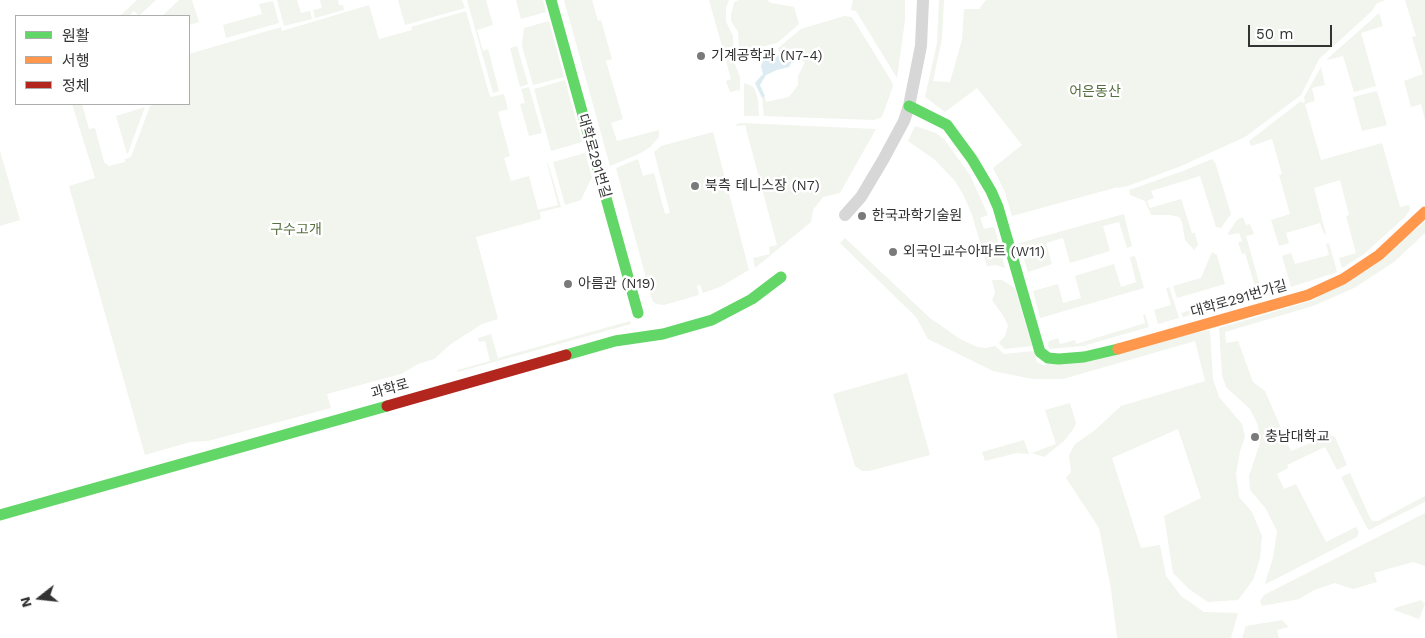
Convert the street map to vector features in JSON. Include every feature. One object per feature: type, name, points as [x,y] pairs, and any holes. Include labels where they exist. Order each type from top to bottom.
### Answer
[{"type":"street","name":"대학로291번길","points":[[550,0],[638,313]]},
{"type":"street","points":[[845,215],[860,197],[884,160],[904,121],[909,106],[921,46],[923,0]]},
{"type":"street","name":"대학로291번가길","points":[[909,106],[947,125],[972,159],[991,192],[998,207],[1040,352],[1048,358],[1084,357],[1104,353],[1308,294],[1343,279],[1379,255],[1425,212]]},
{"type":"street","name":"과학로","points":[[0,515],[606,343],[663,334],[712,320],[752,298],[781,278]]},
{"type":"green space","points":[[137,0],[156,0],[140,15],[134,11],[130,15],[121,15]]},
{"type":"green space","points":[[179,0],[192,0],[199,22],[190,25],[190,15],[163,15]]},
{"type":"green space","points":[[277,0],[297,0],[301,13],[310,11],[312,19],[284,26]]},
{"type":"green space","points":[[320,0],[338,0],[339,5],[343,5],[344,10],[315,18],[313,10],[322,8]]},
{"type":"green space","points":[[398,0],[462,0],[465,8],[405,25]]},
{"type":"green space","points":[[467,0],[486,0],[493,25],[477,30],[483,51],[488,49],[499,91],[493,93]]},
{"type":"green space","points":[[516,0],[543,0],[546,12],[521,19]]},
{"type":"green space","points":[[564,0],[592,0],[598,21],[601,20],[612,59],[606,61],[623,119],[611,123],[617,141],[659,130],[659,137],[650,147],[641,153],[610,166]]},
{"type":"green space","points":[[709,0],[729,0],[726,8],[726,22],[733,36],[734,62],[740,77],[740,90],[730,92],[726,81],[731,79]]},
{"type":"green space","points":[[739,0],[767,0],[771,3],[794,7],[799,24],[777,43],[749,50],[739,48],[738,32],[731,21],[731,15],[734,2]]},
{"type":"green space","points":[[853,0],[905,0],[905,20],[897,78],[856,11],[851,10]]},
{"type":"green space","name":"어은동산","points":[[939,0],[944,0],[942,39],[933,81],[950,82],[962,40],[964,9],[979,9],[986,0],[1386,0],[1377,3],[1372,11],[1319,59],[1301,95],[1245,137],[1181,166],[1128,186],[1118,187],[1012,216],[1005,192],[993,168],[1022,145],[977,88],[945,112],[925,97],[937,43]]},
{"type":"green space","points":[[1405,0],[1425,0],[1425,120],[1421,104],[1411,107],[1404,81],[1423,74],[1412,37],[1416,36]]},
{"type":"green space","points":[[273,1],[279,23],[226,38],[223,25],[262,14],[259,4]]},
{"type":"green space","name":"구수고개","points":[[369,5],[379,39],[412,30],[411,27],[466,11],[490,97],[504,94],[508,109],[498,112],[510,156],[504,158],[511,181],[529,176],[538,210],[558,205],[548,163],[561,207],[540,212],[541,219],[476,237],[498,319],[482,324],[451,344],[434,359],[418,364],[401,374],[327,394],[331,408],[208,441],[190,442],[145,455],[69,186],[95,178],[72,105],[82,105],[89,129],[95,128],[104,162],[109,166],[125,162],[125,159],[131,157],[150,106],[190,105],[190,54],[281,27],[282,31]]},
{"type":"green space","points":[[1379,13],[1383,26],[1361,33],[1376,86],[1354,92],[1343,56],[1327,59]]},
{"type":"green space","points":[[844,16],[852,17],[892,82],[893,86],[882,117],[874,120],[764,116],[762,98],[765,96],[766,102],[789,97],[798,85],[798,76],[805,62],[787,53],[780,55],[778,48],[801,29]]},
{"type":"green space","points":[[549,21],[564,77],[533,85],[522,46],[524,28]]},
{"type":"green space","points":[[517,46],[528,84],[520,87],[510,48]]},
{"type":"green space","points":[[1321,67],[1325,85],[1312,88],[1315,101],[1305,104],[1321,160],[1382,143],[1400,207],[1409,205],[1410,210],[1405,217],[1364,254],[1342,268],[1339,258],[1356,253],[1346,216],[1349,215],[1340,180],[1314,188],[1326,234],[1324,234],[1320,223],[1286,233],[1289,243],[1279,246],[1271,220],[1290,214],[1279,175],[1282,174],[1272,139],[1251,146],[1249,141],[1301,101],[1302,103],[1305,102],[1304,97]]},
{"type":"green space","points":[[565,80],[582,142],[551,151],[534,89]]},
{"type":"green space","points":[[744,83],[752,86],[755,90],[759,116],[744,116]]},
{"type":"green space","points":[[529,87],[542,133],[529,136],[520,104],[525,103],[521,89]]},
{"type":"green space","points":[[1377,91],[1387,125],[1362,131],[1353,97]]},
{"type":"green space","points":[[145,107],[128,153],[127,154],[116,116]]},
{"type":"green space","points":[[736,124],[876,129],[840,193],[823,197],[813,210],[811,222],[755,268],[753,258],[770,254],[769,247],[777,245],[745,125],[737,126]]},
{"type":"green space","points":[[915,126],[936,133],[944,139],[970,175],[988,215],[980,218],[984,229],[993,227],[995,229],[1005,268],[996,265],[987,266],[972,215],[955,181],[935,160],[908,141]]},
{"type":"green space","points":[[713,132],[749,270],[720,287],[703,293],[700,285],[697,286],[699,295],[664,305],[656,304],[652,300],[616,168],[638,159],[643,176],[654,173],[665,214],[670,213],[654,152],[661,146]]},
{"type":"green space","points":[[0,151],[20,220],[0,226]]},
{"type":"green space","points":[[585,153],[592,177],[581,200],[565,205],[553,162]]},
{"type":"green space","points":[[1212,159],[1215,162],[1231,214],[1221,228],[1216,227],[1200,176],[1151,191],[1154,198],[1147,201],[1150,208],[1181,199],[1192,233],[1195,233],[1198,245],[1194,250],[1185,240],[1182,222],[1179,217],[1151,215],[1145,201],[1130,195],[1129,190]]},
{"type":"green space","points":[[1124,214],[1132,246],[1127,248],[1119,222],[1103,226],[1110,251],[1070,263],[1063,238],[1046,243],[1052,264],[1028,272],[1019,243]]},
{"type":"green space","points":[[1243,217],[1246,225],[1250,224],[1254,234],[1246,236],[1262,293],[1269,291],[1270,293],[1183,317],[1181,313],[1256,290],[1245,253],[1242,254],[1238,243],[1242,241],[1239,233],[1229,235],[1228,233],[1237,220]]},
{"type":"green space","points":[[1425,222],[1425,233],[1394,262],[1354,288],[1313,306],[1225,332],[1226,343],[1238,341],[1253,382],[1265,391],[1291,451],[1330,435],[1335,437],[1347,465],[1337,470],[1325,447],[1287,465],[1288,468],[1277,474],[1284,489],[1296,484],[1326,542],[1356,527],[1359,532],[1357,537],[1266,584],[1273,558],[1277,531],[1266,509],[1250,490],[1249,476],[1260,443],[1258,425],[1250,409],[1226,387],[1222,375],[1219,328],[1314,300]]},
{"type":"green space","points":[[845,238],[930,318],[960,339],[977,347],[995,346],[1004,354],[1034,351],[1037,362],[1043,365],[1210,330],[1213,379],[1219,397],[1242,424],[1245,437],[1240,451],[1236,474],[1239,497],[1252,512],[1262,536],[1260,559],[1253,580],[1238,600],[1208,602],[1189,589],[1173,573],[1164,516],[1201,498],[1178,429],[1112,458],[1141,548],[1160,545],[1166,576],[1181,596],[1204,612],[1238,613],[1231,638],[1117,638],[1111,589],[1099,528],[1066,478],[1071,472],[1069,455],[1075,444],[1094,431],[1121,406],[1205,381],[1195,341],[1063,379],[1032,379],[993,371],[928,339],[916,317],[840,243]]},
{"type":"green space","points":[[1329,243],[1337,272],[1291,287],[1282,256],[1291,253],[1295,264],[1329,255],[1326,244]]},
{"type":"green space","points":[[1212,252],[1217,255],[1225,284],[1177,298],[1173,286],[1201,278]]},
{"type":"green space","points":[[1135,256],[1144,288],[1040,318],[1033,291],[1058,284],[1063,303],[1081,298],[1075,276],[1114,264],[1121,287],[1136,282],[1130,257]]},
{"type":"green space","points":[[992,280],[1002,280],[1015,288],[1032,346],[1005,349],[999,343],[1005,336],[1008,326],[992,300],[995,293]]},
{"type":"green space","points":[[1169,287],[1179,318],[1158,324],[1154,310],[1171,305],[1166,288]]},
{"type":"green space","points":[[1145,314],[1149,327],[1083,346],[1050,349],[1048,346],[1049,341],[1058,338],[1060,344],[1075,340],[1076,344],[1145,323],[1143,315]]},
{"type":"green space","points":[[630,321],[631,324],[458,372],[457,370],[490,361],[485,341],[479,342],[478,338],[491,334],[498,358]]},
{"type":"green space","points":[[907,373],[930,455],[869,471],[862,471],[855,466],[833,394]]},
{"type":"green space","points":[[1070,403],[1076,423],[1074,428],[1064,441],[1044,457],[1032,453],[1056,444],[1045,410]]},
{"type":"green space","points":[[1024,440],[1029,454],[1017,453],[985,461],[982,452]]},
{"type":"green space","points":[[1350,473],[1373,521],[1378,521],[1425,496],[1425,502],[1369,530],[1341,477]]},
{"type":"green space","points":[[1425,513],[1425,566],[1413,562],[1374,573],[1377,582],[1353,589],[1335,583],[1314,590],[1299,599],[1262,606],[1260,601],[1264,595]]},
{"type":"green space","points":[[1421,600],[1425,604],[1419,619],[1394,610],[1395,608]]},
{"type":"green space","points":[[1282,620],[1289,627],[1277,630],[1279,638],[1242,638],[1246,626]]},
{"type":"shaded area","points":[[787,53],[791,56],[792,61],[789,67],[766,75],[760,85],[765,96],[762,98],[755,83],[763,74],[761,66],[764,59]]},
{"type":"traffic: fast","points":[[551,0],[638,313]]},
{"type":"traffic: fast","points":[[909,106],[947,125],[972,159],[991,191],[998,207],[1040,352],[1048,358],[1059,359],[1084,357],[1118,349]]},
{"type":"traffic: fast","points":[[566,355],[615,341],[663,334],[712,320],[752,299],[781,277]]},
{"type":"traffic: fast","points":[[0,515],[387,406]]},
{"type":"traffic: slow","points":[[1118,349],[1308,295],[1343,279],[1379,255],[1425,212]]},
{"type":"traffic: jam","points":[[387,406],[566,355]]},
{"type":"place","name":"기계공학과 (N7-4)","points":[[701,56]]},
{"type":"place","name":"북측 테니스장 (N7)","points":[[695,186]]},
{"type":"place","name":"한국과학기술원","points":[[862,216]]},
{"type":"place","name":"외국인교수아파트 (W11)","points":[[893,252]]},
{"type":"place","name":"아름관 (N19)","points":[[568,284]]},
{"type":"place","name":"충남대학교","points":[[1255,437]]}]
